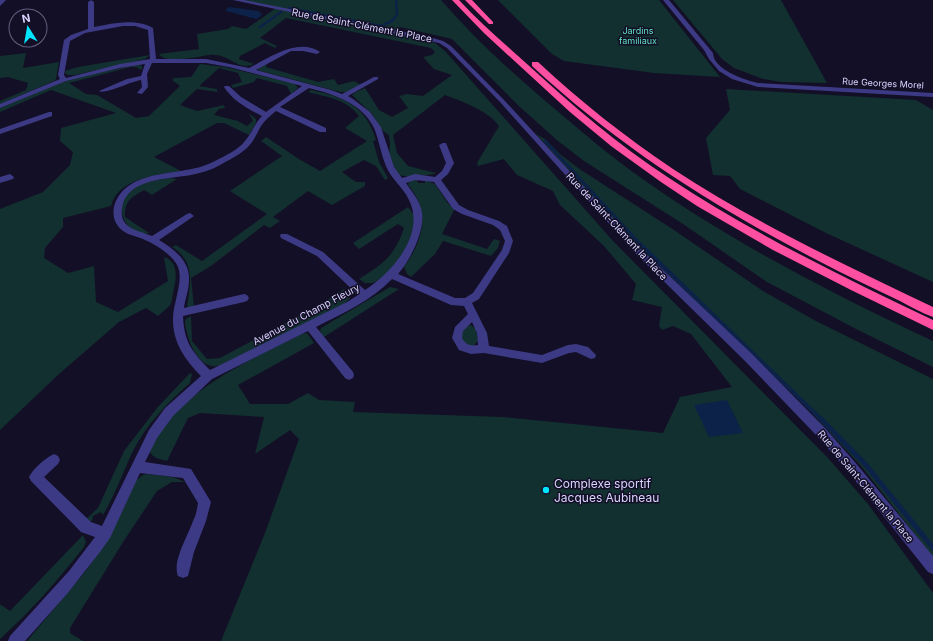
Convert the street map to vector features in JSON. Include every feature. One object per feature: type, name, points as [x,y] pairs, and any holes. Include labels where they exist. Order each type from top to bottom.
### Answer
[{"type":"highway","points":[[455,0],[583,120],[630,156],[689,195],[769,242],[869,294],[933,325]]},
{"type":"highway","points":[[468,0],[545,74],[593,115],[636,148],[693,186],[771,231],[933,312]]},
{"type":"street","points":[[0,4],[3,0]]},
{"type":"street","name":"Rue de Saint-Clément la Place","points":[[236,0],[426,38],[438,41],[449,47],[502,102],[640,253],[748,357],[816,427],[855,470],[933,567]]},
{"type":"street","points":[[666,0],[707,50]]},
{"type":"street","points":[[91,2],[91,30]]},
{"type":"street","points":[[64,80],[61,75],[67,40],[76,34],[91,30],[129,24],[140,24],[148,26],[151,29],[151,61],[144,77],[145,87],[140,92]]},
{"type":"street","points":[[249,71],[290,49],[300,48],[317,52]]},
{"type":"street","name":"Rue Georges Morel","points":[[707,50],[723,65],[741,75],[774,84],[832,89]]},
{"type":"street","name":"Rue Georges Morel","points":[[707,50],[710,57],[719,68],[733,78],[764,86],[933,95]]},
{"type":"street","name":"Avenue du Champ Fleury","points":[[0,106],[64,80],[104,69],[151,61],[206,62],[225,64],[344,96],[351,100],[367,114],[377,127],[388,162],[415,203],[418,212],[418,225],[409,251],[391,276],[365,296],[310,326],[208,376],[170,412],[153,434],[105,532],[72,578],[16,641]]},
{"type":"street","points":[[102,91],[129,80],[144,77]]},
{"type":"street","points":[[344,96],[376,78]]},
{"type":"street","points":[[208,376],[190,357],[184,346],[180,330],[178,313],[184,285],[183,268],[179,259],[152,240],[132,233],[120,221],[118,206],[123,196],[132,187],[145,180],[196,171],[215,164],[247,143],[258,124],[266,115],[307,86]]},
{"type":"street","points":[[227,87],[231,94],[252,109],[266,115]]},
{"type":"street","points":[[276,108],[323,130]]},
{"type":"street","points":[[0,132],[49,114]]},
{"type":"street","points":[[437,180],[445,172],[450,163],[443,145]]},
{"type":"street","points":[[0,180],[10,177]]},
{"type":"street","points":[[391,276],[454,302],[468,302],[476,296],[506,250],[508,236],[504,228],[500,225],[465,212],[456,207],[437,180],[415,177],[400,182]]},
{"type":"street","points":[[152,240],[190,216]]},
{"type":"street","points":[[284,236],[320,254],[365,296]]},
{"type":"street","points":[[178,313],[244,298]]},
{"type":"street","points":[[468,302],[473,316],[482,333],[484,350]]},
{"type":"street","points":[[473,316],[458,328],[456,336],[463,348],[542,359],[568,348],[584,350],[591,355]]},
{"type":"street","points":[[310,326],[349,375]]},
{"type":"street","points":[[54,460],[35,477],[86,527],[105,532]]},
{"type":"street","points":[[136,467],[187,473],[205,502],[200,522],[187,552],[183,570]]},
{"type":"green space","name":"Complexe sportif Jacques Aubineau","points":[[236,0],[441,0],[516,76],[619,162],[665,195],[777,263],[894,323],[933,341],[933,367],[858,330],[767,282],[683,224],[584,161],[558,141],[520,107],[452,39],[400,27],[393,33],[435,43],[445,51],[613,241],[828,458],[868,504],[933,593],[933,641],[221,641],[265,533],[299,439],[290,430],[255,454],[264,417],[200,413],[188,418],[167,461],[154,457],[149,451],[162,430],[177,411],[195,395],[215,380],[236,368],[302,334],[307,333],[314,343],[238,385],[250,404],[288,404],[308,393],[319,400],[355,402],[353,412],[503,417],[663,433],[680,397],[732,387],[691,334],[673,326],[662,330],[659,326],[662,307],[632,300],[636,284],[604,246],[560,205],[553,191],[517,175],[504,159],[478,166],[477,163],[499,126],[482,111],[445,95],[393,135],[397,153],[408,166],[436,173],[417,176],[398,175],[389,157],[389,135],[383,131],[372,114],[352,95],[365,88],[379,110],[392,117],[408,108],[399,96],[407,94],[423,96],[452,75],[434,69],[423,57],[432,55],[435,52],[431,48],[286,18],[260,38],[277,46],[275,48],[265,43],[240,56],[239,59],[254,64],[248,66],[243,66],[217,55],[168,59],[159,54],[199,49],[197,34],[228,29],[232,26],[246,29],[276,8]]},
{"type":"green space","name":"Jardins familiaux","points":[[498,0],[659,0],[720,77],[654,73],[564,61],[552,54]]},
{"type":"green space","points":[[673,0],[781,0],[827,83],[782,82],[763,79],[734,68],[722,59]]},
{"type":"green space","points":[[26,53],[23,68],[59,62],[56,79],[0,104],[0,101],[26,90],[28,83],[8,77],[0,78],[0,56]]},
{"type":"green space","points":[[150,55],[145,59],[75,75],[68,75],[65,73],[65,71],[78,67]]},
{"type":"green space","points":[[200,64],[225,67],[295,84],[298,88],[291,94],[287,86],[257,78],[254,82],[233,88],[231,85],[242,82],[238,73],[219,68],[199,86],[217,89],[217,92],[197,89],[180,105],[197,111],[224,105],[225,108],[219,109],[214,115],[238,121],[247,126],[253,121],[249,113],[256,119],[256,123],[249,135],[224,123],[217,123],[154,157],[181,171],[150,176],[122,189],[115,197],[111,206],[63,218],[63,227],[45,248],[44,258],[68,273],[94,266],[96,302],[118,312],[168,281],[164,257],[173,263],[176,272],[171,302],[170,305],[158,316],[146,308],[119,322],[59,374],[0,430],[0,209],[43,192],[70,165],[73,152],[60,141],[61,128],[116,113],[51,90],[0,112],[0,108],[63,82],[83,76],[138,65],[142,66],[142,70],[136,67],[131,67],[69,83],[86,94],[97,95],[136,118],[149,116],[180,86],[172,80],[174,78],[191,77]]},
{"type":"green space","points":[[266,64],[266,67],[318,82],[334,79],[338,85],[354,81],[361,85],[346,92],[340,92],[257,70]]},
{"type":"green space","points":[[726,89],[916,100],[933,110],[933,282],[826,233],[740,189],[730,176],[713,175],[706,138],[730,110]]},
{"type":"green space","points":[[311,90],[334,96],[360,111],[372,128],[376,140],[373,141],[379,162],[388,178],[385,180],[376,166],[364,160],[342,172],[356,182],[365,182],[365,186],[332,205],[308,191],[273,217],[280,221],[270,228],[264,225],[211,266],[191,278],[194,307],[188,307],[190,273],[185,259],[172,247],[176,245],[202,261],[267,214],[230,191],[282,156],[261,141],[266,137],[320,171],[367,141],[345,128],[359,116],[354,110],[342,102],[308,92]]},
{"type":"green space","points":[[536,134],[545,139],[560,154],[581,170],[674,230],[763,291],[814,320],[933,379],[933,557],[861,466],[808,409],[627,235]]},
{"type":"green space","points":[[169,178],[177,179],[152,195],[144,190],[132,197],[127,203],[125,217],[149,233],[142,234],[135,232],[130,228],[123,216],[123,201],[126,195],[135,187],[140,185],[151,181]]},
{"type":"green space","points":[[412,180],[417,180],[418,183],[425,183],[425,180],[435,184],[454,210],[442,234],[487,249],[494,239],[500,241],[498,248],[491,256],[443,241],[435,254],[411,277],[407,274],[404,267],[416,247],[422,226],[420,205],[408,185]]},
{"type":"green space","points":[[408,207],[414,215],[414,227],[406,248],[392,269],[373,283],[365,283],[359,279],[382,263],[392,253],[404,228],[398,224],[359,249],[353,243]]},
{"type":"green space","points":[[390,287],[399,289],[324,337],[320,332],[321,328]]},
{"type":"green space","points":[[344,289],[349,293],[350,298],[344,304],[224,364],[212,366],[201,360],[192,348],[187,334],[185,322],[186,319],[191,316],[192,341],[207,359],[220,358],[321,304]]},
{"type":"green space","points":[[471,325],[476,329],[478,341],[472,347],[461,342],[461,331],[466,326]]},
{"type":"green space","points":[[190,373],[192,374],[190,383],[158,414],[138,441],[103,515],[101,512],[93,516],[92,521],[85,520],[98,508],[124,451],[157,408]]},
{"type":"green space","points":[[147,474],[173,477],[185,482],[172,482],[157,491],[125,539],[70,628],[70,633],[83,641],[27,641],[85,572],[107,541],[135,481]]},
{"type":"green space","points":[[83,535],[86,542],[84,547],[44,595],[0,639],[0,604],[10,611]]},
{"type":"water","points":[[230,7],[258,11],[262,14],[256,19],[226,11],[226,9]]},
{"type":"water","points":[[727,400],[743,433],[709,437],[694,405]]},
{"type":"waterway","points":[[289,8],[381,26],[392,21],[397,15],[396,0]]},
{"type":"waterway","points":[[260,27],[281,12]]},
{"type":"waterway","points":[[545,141],[642,246]]},
{"type":"waterway","points":[[642,246],[822,420]]},
{"type":"waterway","points":[[822,420],[866,465],[933,548]]},
{"type":"place","name":"Complexe sportif Jacques Aubineau","points":[[546,490]]}]
